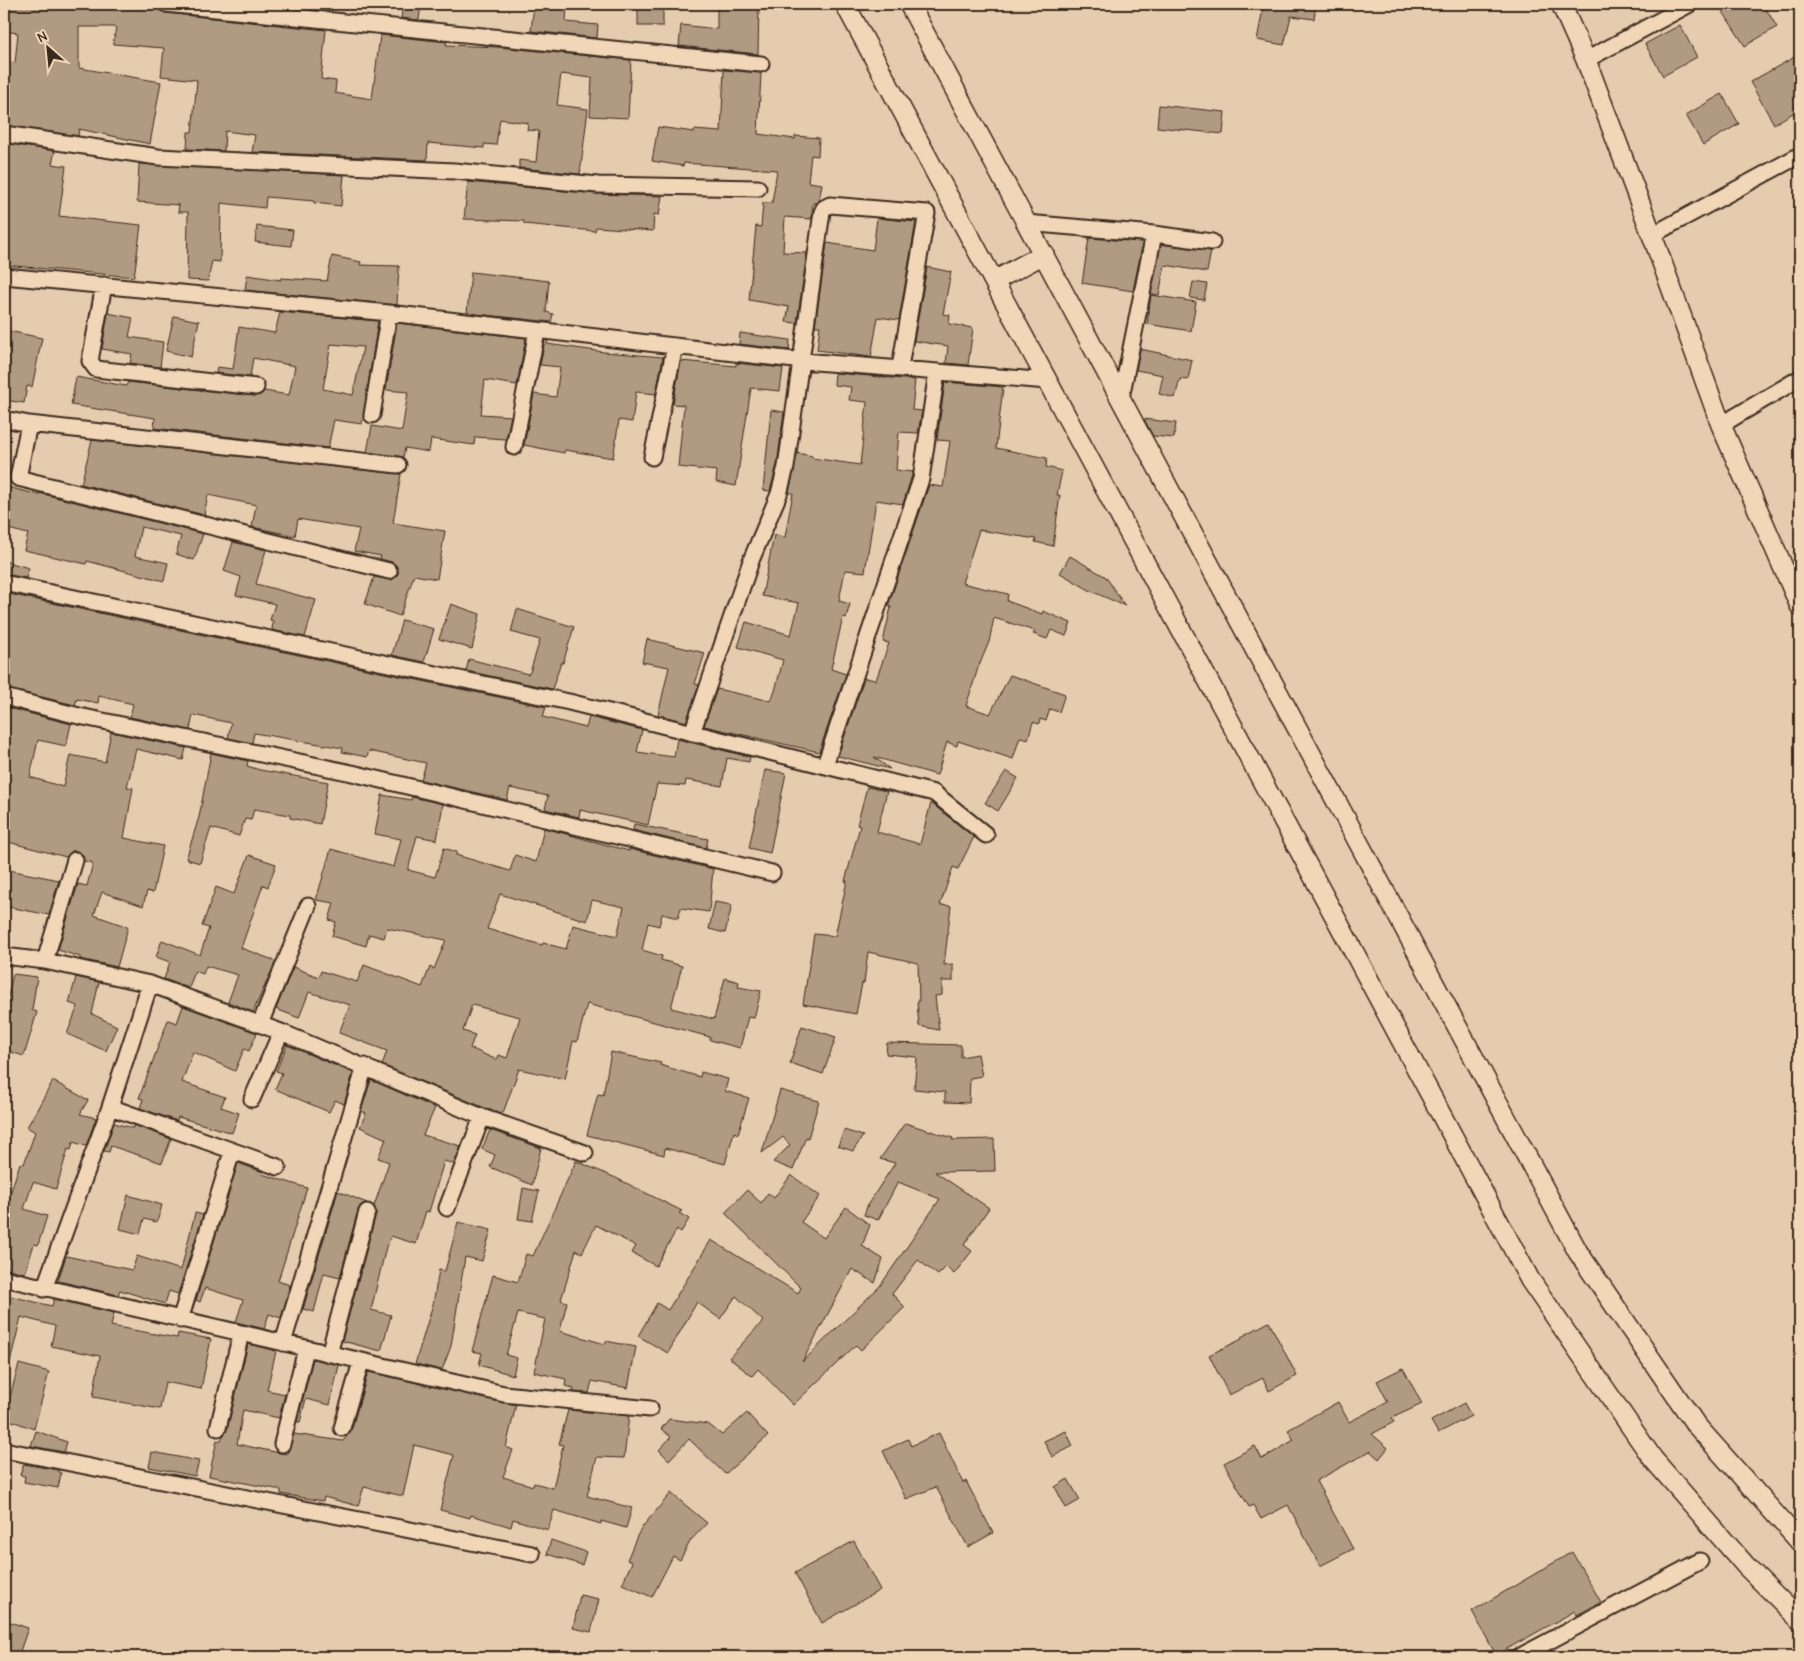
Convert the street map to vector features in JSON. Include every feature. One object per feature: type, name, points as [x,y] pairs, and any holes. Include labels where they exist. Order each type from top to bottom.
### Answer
[{"type":"street","points":[[166,4],[761,64]]},
{"type":"street","points":[[845,4],[1530,1280],[1653,1460],[1746,1566],[1800,1620]]},
{"type":"street","points":[[909,4],[1578,1252],[1696,1426],[1800,1542]]},
{"type":"street","points":[[1561,4],[1586,60],[1721,425],[1800,606]]},
{"type":"street","points":[[1586,60],[1690,4]]},
{"type":"street","points":[[4,134],[158,157],[454,171],[598,185],[758,188]]},
{"type":"street","points":[[1652,235],[1800,155]]},
{"type":"street","points":[[692,733],[752,558],[779,494],[786,467],[822,212],[824,208],[830,205],[927,213],[900,367]]},
{"type":"street","points":[[1026,223],[1154,234],[1212,242]]},
{"type":"street","points":[[1121,398],[1154,234]]},
{"type":"street","points":[[994,280],[1044,254]]},
{"type":"street","points":[[4,276],[388,314],[802,361],[900,367],[1048,381]]},
{"type":"street","points":[[104,285],[90,362],[96,369],[256,387]]},
{"type":"street","points":[[372,415],[388,314]]},
{"type":"street","points":[[514,446],[537,331]]},
{"type":"street","points":[[652,457],[675,346]]},
{"type":"street","points":[[824,765],[921,479],[937,372]]},
{"type":"street","points":[[1721,425],[1800,378]]},
{"type":"street","points":[[4,419],[29,424],[398,465]]},
{"type":"street","points":[[29,424],[18,478],[389,571]]},
{"type":"street","points":[[4,583],[560,700],[934,793],[986,835]]},
{"type":"street","points":[[4,697],[79,716],[352,773],[772,873]]},
{"type":"street","points":[[46,961],[76,860]]},
{"type":"street","points":[[260,1024],[308,906]]},
{"type":"street","points":[[4,956],[46,961],[150,984],[281,1032],[482,1117],[585,1153]]},
{"type":"street","points":[[44,1289],[110,1107],[150,984]]},
{"type":"street","points":[[252,1099],[281,1032]]},
{"type":"street","points":[[283,1343],[365,1066]]},
{"type":"street","points":[[110,1107],[278,1167]]},
{"type":"street","points":[[447,1208],[482,1117]]},
{"type":"street","points":[[180,1320],[232,1152]]},
{"type":"street","points":[[329,1354],[367,1212]]},
{"type":"street","points":[[4,1278],[44,1289],[504,1394],[650,1409]]},
{"type":"street","points":[[218,1428],[241,1334]]},
{"type":"street","points":[[282,1444],[306,1349]]},
{"type":"street","points":[[342,1428],[361,1362]]},
{"type":"street","points":[[4,1450],[532,1554]]},
{"type":"street","points":[[1519,1657],[1700,1561]]},
{"type":"building","points":[[4,4],[102,4],[102,6],[159,9],[165,13],[326,30],[321,79],[336,81],[335,93],[372,99],[380,35],[447,42],[446,45],[498,47],[631,60],[628,118],[590,116],[592,78],[561,74],[557,105],[588,109],[580,174],[519,168],[519,160],[536,162],[539,131],[527,130],[528,123],[500,119],[496,145],[484,144],[484,148],[428,143],[427,160],[252,152],[255,135],[225,131],[224,151],[187,149],[188,132],[192,132],[197,80],[161,76],[164,48],[113,44],[116,27],[79,27],[79,68],[161,82],[150,144],[79,129],[78,136],[4,125],[4,61],[15,63],[18,33],[4,31]]},
{"type":"building","points":[[314,4],[329,4],[328,11],[314,9]]},
{"type":"building","points":[[403,4],[421,4],[419,20],[401,18]]},
{"type":"building","points":[[534,4],[567,4],[566,22],[598,25],[597,38],[531,31]]},
{"type":"building","points":[[638,4],[663,4],[663,26],[638,26]]},
{"type":"building","points":[[717,4],[759,4],[758,54],[679,46],[681,25],[717,29]]},
{"type":"building","points":[[1264,4],[1316,4],[1314,19],[1291,16],[1284,45],[1257,40]]},
{"type":"building","points":[[1718,4],[1763,4],[1777,27],[1745,46]]},
{"type":"building","points":[[1680,25],[1697,57],[1663,76],[1645,44]]},
{"type":"building","points":[[1800,54],[1800,109],[1774,124],[1750,82]]},
{"type":"building","points":[[724,70],[761,73],[758,134],[795,139],[795,136],[819,138],[818,156],[811,155],[808,182],[822,184],[819,200],[813,203],[811,219],[785,217],[783,252],[807,253],[797,323],[786,322],[789,307],[749,300],[756,226],[761,227],[763,203],[772,203],[777,170],[684,163],[683,166],[652,161],[658,127],[694,132],[694,130],[721,132]]},
{"type":"building","points":[[1722,94],[1739,124],[1703,145],[1686,115]]},
{"type":"building","points":[[1159,105],[1225,112],[1223,134],[1157,127]]},
{"type":"building","points":[[4,143],[55,151],[52,164],[66,166],[59,216],[141,225],[134,277],[4,265]]},
{"type":"building","points":[[139,164],[344,175],[341,206],[314,203],[314,201],[266,197],[265,208],[221,203],[220,262],[212,261],[208,281],[187,280],[188,212],[178,212],[179,205],[137,202]]},
{"type":"building","points":[[468,182],[597,194],[662,196],[659,215],[654,214],[653,231],[596,227],[595,231],[524,224],[524,221],[464,219]]},
{"type":"building","points":[[877,218],[916,222],[899,320],[878,317],[871,357],[817,350],[820,326],[815,326],[827,243],[873,250]]},
{"type":"building","points":[[257,226],[293,230],[291,246],[255,242]]},
{"type":"building","points":[[1089,238],[1143,242],[1133,291],[1082,283]]},
{"type":"building","points":[[1161,244],[1211,251],[1207,272],[1165,265],[1159,295],[1151,294]]},
{"type":"building","points":[[332,256],[361,262],[360,265],[399,266],[397,305],[245,290],[247,275],[281,280],[281,278],[327,281]]},
{"type":"building","points":[[927,267],[951,272],[943,314],[950,315],[949,324],[973,328],[968,365],[946,363],[948,346],[914,341]]},
{"type":"building","points":[[471,272],[549,281],[546,312],[553,314],[551,322],[467,313]]},
{"type":"building","points":[[1193,282],[1207,284],[1204,300],[1190,298]]},
{"type":"building","points":[[1151,295],[1196,302],[1191,331],[1147,324]]},
{"type":"building","points":[[280,312],[378,321],[362,424],[334,420],[328,448],[154,428],[155,418],[71,405],[76,377],[126,386],[128,382],[255,396],[264,391],[289,395],[295,366],[253,358],[250,377],[216,373],[217,367],[233,369],[239,327],[275,333]],"holes":[[[331,344],[363,347],[353,395],[323,389]]]},
{"type":"building","points":[[108,313],[133,318],[129,337],[163,342],[160,367],[130,363],[132,354],[102,349]]},
{"type":"building","points":[[174,316],[199,321],[191,357],[166,351]]},
{"type":"building","points":[[397,323],[526,338],[517,385],[485,380],[481,414],[511,416],[506,439],[475,437],[474,445],[431,439],[429,452],[405,448],[403,457],[367,452],[372,426],[402,431],[408,392],[386,390]]},
{"type":"building","points":[[4,330],[42,338],[32,387],[27,386],[24,403],[4,400]]},
{"type":"building","points":[[740,333],[790,340],[789,350],[739,344]]},
{"type":"building","points":[[545,340],[548,341],[547,344],[604,352],[663,357],[656,394],[636,392],[632,422],[619,420],[613,458],[565,450],[564,453],[524,445],[534,394],[556,397],[560,367],[540,365]]},
{"type":"building","points":[[1140,349],[1192,360],[1188,380],[1180,379],[1175,398],[1159,394],[1163,375],[1136,370]]},
{"type":"building","points":[[681,361],[736,366],[736,363],[783,368],[780,391],[751,388],[736,486],[716,482],[717,471],[678,467],[684,405],[673,404]]},
{"type":"building","points":[[835,373],[915,380],[912,410],[922,411],[918,433],[899,432],[896,470],[913,472],[903,504],[876,500],[865,572],[845,570],[839,601],[850,604],[846,618],[843,617],[831,669],[846,674],[819,752],[704,726],[717,689],[771,701],[775,691],[783,660],[738,647],[746,622],[791,635],[799,603],[762,596],[774,535],[785,537],[793,493],[789,493],[797,453],[812,456],[812,458],[860,465],[867,402],[849,400],[851,387],[834,385]]},
{"type":"building","points":[[945,382],[1003,387],[996,448],[1047,458],[1046,467],[1062,471],[1057,495],[1060,495],[1053,546],[1035,542],[1036,539],[979,530],[962,583],[1008,594],[1007,601],[1042,614],[1043,611],[1071,623],[1066,636],[1051,630],[1047,639],[1033,634],[1035,631],[994,618],[989,642],[978,668],[966,706],[990,714],[1010,675],[1065,694],[1059,712],[1050,709],[1046,721],[1040,719],[1039,724],[1033,722],[1028,739],[1020,737],[1013,759],[958,741],[957,746],[947,742],[937,775],[874,757],[890,769],[838,756],[864,678],[876,680],[889,643],[883,642],[891,607],[888,606],[929,485],[943,487],[950,441],[937,440]]},
{"type":"building","points":[[771,410],[784,412],[777,465],[770,491],[763,490]]},
{"type":"building","points":[[1144,419],[1176,423],[1174,438],[1153,436]]},
{"type":"building","points":[[92,440],[401,474],[393,523],[445,531],[437,579],[414,575],[400,616],[365,604],[374,577],[392,580],[398,574],[398,569],[392,562],[380,559],[381,556],[354,551],[359,529],[298,519],[295,536],[252,527],[256,505],[208,495],[204,515],[81,484]]},
{"type":"building","points":[[4,486],[203,534],[194,560],[176,554],[181,536],[141,527],[135,556],[168,563],[164,581],[87,561],[86,564],[24,550],[28,534],[4,528]]},
{"type":"building","points":[[233,542],[266,550],[256,584],[316,600],[305,637],[272,630],[273,621],[270,620],[275,604],[236,595],[241,577],[224,571]]},
{"type":"building","points":[[1070,556],[1106,577],[1125,606],[1091,591],[1060,573]]},
{"type":"building","points":[[4,561],[29,568],[26,578],[4,574]]},
{"type":"building","points":[[4,593],[546,707],[543,717],[586,728],[589,717],[642,730],[637,752],[674,757],[677,739],[750,757],[749,762],[727,758],[722,786],[686,780],[685,786],[657,784],[648,825],[580,810],[579,817],[545,809],[548,796],[510,788],[507,800],[421,780],[426,763],[369,751],[367,757],[342,752],[343,748],[254,733],[252,743],[228,738],[231,723],[193,715],[190,730],[130,717],[133,704],[99,696],[98,703],[77,699],[75,705],[4,688]]},
{"type":"building","points":[[451,604],[480,614],[472,649],[439,639]]},
{"type":"building","points":[[517,609],[574,627],[563,663],[561,663],[552,689],[466,671],[469,659],[528,674],[530,672],[540,640],[511,632]]},
{"type":"building","points":[[402,620],[434,629],[424,662],[392,655]]},
{"type":"building","points":[[647,639],[705,653],[695,684],[699,685],[686,722],[658,715],[669,667],[642,662]]},
{"type":"building","points":[[4,707],[71,724],[66,746],[38,740],[30,777],[63,787],[70,755],[105,762],[111,732],[186,748],[183,760],[136,749],[127,787],[133,788],[124,838],[163,846],[153,893],[147,891],[143,906],[102,892],[94,915],[128,927],[117,967],[80,959],[80,957],[58,950],[78,884],[87,886],[93,863],[84,861],[82,854],[77,851],[72,851],[66,857],[4,841],[8,821],[4,820],[4,795],[8,780],[4,779]]},
{"type":"building","points":[[211,753],[248,761],[247,766],[260,770],[328,782],[320,824],[290,818],[290,815],[254,809],[251,820],[245,819],[239,836],[211,828],[200,863],[186,859],[199,817]]},
{"type":"building","points":[[765,770],[786,773],[770,853],[749,848]]},
{"type":"building","points":[[1006,771],[1018,778],[998,811],[985,803]]},
{"type":"building","points":[[867,787],[887,791],[877,832],[920,844],[931,803],[974,837],[958,869],[953,867],[940,905],[951,906],[944,965],[953,964],[953,981],[942,981],[942,995],[935,996],[939,1030],[919,1026],[917,1002],[919,1002],[918,963],[868,952],[864,983],[862,983],[856,1014],[803,1004],[814,934],[835,936],[847,881],[845,881],[860,826],[857,825]]},
{"type":"building","points":[[382,795],[411,800],[412,797],[443,804],[437,840],[417,836],[408,870],[435,877],[444,848],[457,852],[456,855],[510,871],[515,855],[536,862],[544,828],[629,851],[629,849],[713,869],[709,912],[681,908],[678,918],[662,914],[659,926],[648,923],[642,950],[662,956],[661,960],[682,966],[671,1008],[714,1019],[725,978],[739,982],[738,987],[761,991],[754,1018],[748,1017],[740,1048],[710,1040],[710,1037],[587,1004],[577,1042],[573,1041],[565,1079],[519,1069],[503,1113],[485,1108],[382,1065],[387,1051],[339,1033],[350,1005],[309,992],[299,1018],[276,1009],[293,967],[319,977],[321,971],[357,982],[364,965],[422,987],[430,967],[434,969],[446,940],[387,928],[384,938],[369,934],[366,946],[332,936],[336,922],[329,920],[334,903],[316,900],[331,849],[394,867],[401,839],[375,834]],"holes":[[[500,894],[587,921],[592,900],[624,907],[617,936],[573,925],[566,949],[543,943],[542,945],[487,929]],[[472,1005],[520,1017],[507,1058],[499,1055],[497,1060],[470,1048],[475,1035],[463,1031]]]},
{"type":"building","points":[[634,824],[708,839],[706,848],[633,830]]},
{"type":"building","points":[[249,855],[276,864],[268,887],[263,885],[241,948],[276,961],[253,1012],[228,1002],[238,975],[206,966],[203,974],[195,971],[189,988],[164,979],[170,962],[156,957],[162,940],[200,955],[209,928],[202,926],[216,887],[234,894]]},
{"type":"building","points":[[4,869],[59,880],[49,915],[4,906]]},
{"type":"building","points":[[715,902],[732,905],[725,933],[709,929]]},
{"type":"building","points":[[13,974],[37,977],[32,1010],[37,1012],[24,1056],[4,1050],[4,1014]]},
{"type":"building","points":[[76,977],[99,982],[92,1014],[117,1026],[106,1051],[67,1034],[78,1006],[69,1003]]},
{"type":"building","points":[[183,1006],[257,1033],[249,1051],[244,1049],[235,1071],[193,1052],[182,1082],[225,1097],[221,1107],[239,1113],[232,1133],[178,1117],[177,1121],[140,1108],[143,1099],[139,1098],[168,1020],[177,1023]]},
{"type":"building","points":[[802,1026],[836,1037],[823,1074],[790,1063]]},
{"type":"building","points":[[887,1043],[961,1045],[961,1057],[978,1054],[982,1076],[970,1078],[969,1103],[945,1102],[945,1092],[914,1089],[917,1057],[886,1054]]},
{"type":"building","points":[[287,1045],[353,1073],[344,1104],[335,1100],[329,1112],[275,1089],[282,1073],[276,1071]]},
{"type":"building","points":[[611,1052],[661,1063],[660,1065],[700,1077],[701,1072],[728,1079],[725,1091],[749,1098],[738,1134],[734,1132],[725,1164],[665,1148],[664,1155],[587,1135],[598,1094],[603,1095]]},
{"type":"building","points":[[371,1080],[435,1108],[423,1135],[461,1146],[454,1164],[444,1161],[429,1212],[426,1211],[416,1244],[391,1236],[386,1247],[371,1310],[391,1315],[381,1351],[342,1341],[376,1214],[374,1206],[389,1162],[378,1158],[386,1139],[360,1127],[366,1113],[361,1111]]},
{"type":"building","points":[[53,1081],[88,1100],[80,1114],[96,1118],[86,1146],[73,1142],[71,1150],[68,1149],[56,1189],[33,1182],[24,1209],[47,1216],[38,1245],[34,1244],[25,1273],[4,1268],[4,1213],[20,1163],[24,1164],[35,1132],[27,1127]]},
{"type":"building","points":[[780,1090],[819,1101],[808,1138],[806,1137],[793,1170],[773,1162],[790,1145],[783,1137],[762,1153]]},
{"type":"building","points":[[114,1123],[133,1128],[134,1125],[171,1139],[162,1163],[111,1146],[109,1152],[104,1151]]},
{"type":"building","points":[[905,1123],[953,1138],[952,1140],[994,1139],[995,1171],[935,1172],[989,1208],[964,1245],[972,1251],[954,1274],[946,1267],[938,1275],[918,1260],[892,1294],[905,1307],[861,1350],[856,1345],[793,1405],[758,1369],[752,1376],[729,1358],[763,1321],[736,1296],[720,1319],[697,1302],[668,1353],[638,1336],[657,1303],[668,1310],[711,1240],[798,1293],[801,1288],[725,1213],[747,1190],[761,1203],[768,1193],[774,1198],[791,1175],[820,1196],[801,1222],[824,1238],[846,1207],[870,1225],[862,1246],[883,1259],[875,1283],[852,1269],[802,1362],[880,1286],[940,1199],[898,1182],[878,1220],[864,1215],[868,1204],[895,1163],[880,1159]]},
{"type":"building","points":[[490,1130],[541,1148],[532,1185],[490,1167],[495,1155],[482,1149]]},
{"type":"building","points":[[844,1130],[863,1136],[853,1151],[838,1146]]},
{"type":"building","points":[[576,1161],[616,1178],[682,1211],[679,1213],[689,1219],[681,1232],[677,1229],[656,1266],[632,1253],[636,1246],[596,1225],[582,1253],[576,1250],[561,1300],[567,1302],[560,1331],[605,1344],[606,1341],[636,1347],[628,1388],[592,1381],[589,1393],[573,1392],[574,1388],[565,1386],[566,1379],[534,1372],[545,1319],[518,1313],[506,1355],[517,1358],[513,1375],[479,1365],[482,1353],[472,1351],[493,1275],[518,1282],[526,1254],[533,1256]]},
{"type":"building","points":[[238,1163],[263,1172],[262,1174],[307,1188],[278,1281],[290,1285],[281,1318],[269,1314],[264,1329],[236,1322],[243,1300],[205,1288],[200,1302],[196,1300]]},
{"type":"building","points":[[523,1188],[539,1191],[532,1221],[518,1219]]},
{"type":"building","points":[[338,1191],[367,1203],[361,1205],[358,1210],[340,1277],[324,1273],[314,1312],[303,1309]]},
{"type":"building","points":[[128,1195],[162,1205],[157,1222],[144,1219],[140,1234],[120,1229]]},
{"type":"building","points":[[195,1213],[203,1215],[178,1294],[169,1291],[165,1304],[120,1290],[118,1295],[58,1281],[66,1256],[132,1270],[137,1256],[181,1270]]},
{"type":"building","points":[[458,1222],[491,1230],[482,1261],[465,1257],[451,1346],[442,1370],[415,1364],[433,1304],[439,1270],[445,1271]]},
{"type":"building","points":[[10,1296],[52,1306],[54,1299],[114,1313],[111,1326],[177,1338],[178,1333],[211,1339],[201,1389],[165,1382],[160,1409],[93,1397],[100,1356],[51,1346],[55,1326],[21,1317],[9,1366],[4,1365],[4,1320]]},
{"type":"building","points":[[1269,1322],[1297,1376],[1269,1391],[1263,1378],[1229,1395],[1209,1355],[1242,1339],[1241,1337]]},
{"type":"building","points":[[248,1344],[276,1351],[267,1390],[285,1394],[279,1418],[243,1410],[237,1444],[280,1453],[287,1454],[294,1434],[343,1441],[351,1431],[368,1372],[516,1405],[506,1447],[513,1450],[503,1477],[533,1486],[534,1483],[553,1488],[563,1445],[559,1444],[568,1410],[629,1416],[624,1458],[597,1457],[587,1496],[632,1508],[626,1528],[601,1521],[601,1524],[554,1510],[548,1530],[513,1519],[511,1527],[471,1515],[470,1518],[440,1510],[454,1455],[414,1445],[403,1496],[364,1487],[358,1506],[324,1497],[323,1501],[281,1494],[281,1490],[209,1476],[217,1440],[220,1441],[227,1430]]},
{"type":"building","points":[[313,1359],[339,1365],[330,1405],[306,1399],[300,1422],[297,1422]]},
{"type":"building","points":[[19,1364],[49,1372],[34,1429],[4,1418]]},
{"type":"building","points":[[1403,1368],[1422,1404],[1392,1418],[1394,1422],[1372,1434],[1388,1448],[1379,1459],[1370,1451],[1316,1481],[1353,1549],[1320,1566],[1288,1505],[1261,1519],[1253,1505],[1249,1507],[1224,1463],[1255,1446],[1262,1459],[1294,1440],[1288,1430],[1338,1402],[1349,1422],[1388,1402],[1377,1381]]},
{"type":"building","points":[[1464,1403],[1471,1416],[1438,1433],[1431,1421]]},
{"type":"building","points":[[747,1413],[768,1436],[725,1474],[689,1439],[669,1460],[659,1450],[671,1437],[661,1429],[669,1419],[708,1424],[722,1435]]},
{"type":"building","points":[[36,1431],[67,1442],[64,1452],[31,1446]]},
{"type":"building","points":[[1066,1431],[1073,1446],[1052,1457],[1044,1441]]},
{"type":"building","points":[[939,1433],[963,1483],[966,1481],[993,1533],[968,1547],[936,1487],[906,1499],[883,1451],[908,1439],[911,1446]]},
{"type":"building","points":[[152,1452],[199,1461],[195,1476],[149,1467]]},
{"type":"building","points":[[24,1464],[58,1470],[61,1473],[58,1488],[24,1482],[25,1476],[20,1475]]},
{"type":"building","points":[[1068,1479],[1080,1500],[1066,1508],[1055,1487]]},
{"type":"building","points":[[671,1493],[707,1523],[691,1540],[680,1560],[673,1556],[652,1597],[622,1584],[632,1562],[627,1560],[637,1536]]},
{"type":"building","points":[[551,1540],[586,1552],[582,1565],[547,1554]]},
{"type":"building","points":[[854,1541],[880,1590],[822,1623],[795,1573]]},
{"type":"building","points":[[1572,1552],[1601,1602],[1577,1615],[1575,1611],[1496,1655],[1472,1611]]},
{"type":"building","points":[[580,1595],[599,1599],[591,1632],[573,1628]]},
{"type":"building","points":[[4,1620],[28,1628],[18,1657],[4,1657]]}]
